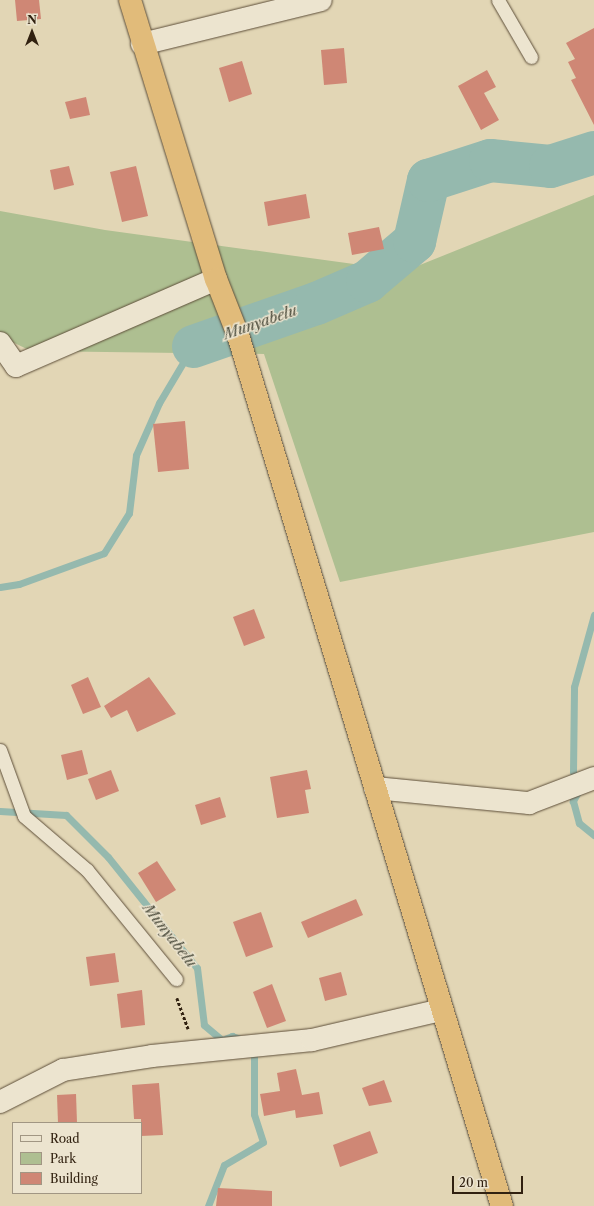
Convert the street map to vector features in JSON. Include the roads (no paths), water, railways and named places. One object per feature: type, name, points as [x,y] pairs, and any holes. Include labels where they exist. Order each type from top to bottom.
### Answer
[{"type":"highway","points":[[130,0],[142,44],[216,279],[238,335],[502,1206]]},
{"type":"street","points":[[142,44],[321,0]]},
{"type":"street","points":[[0,343],[16,366],[216,279]]},
{"type":"street","points":[[375,788],[529,803],[594,778]]},
{"type":"street","points":[[0,1102],[64,1070],[194,1053],[312,1040],[442,1010]]},
{"type":"lane","points":[[498,0],[531,58]]},
{"type":"lane","points":[[0,750],[24,816],[87,870],[176,979]]},
{"type":"waterway","name":"Munyabelu","points":[[193,346],[316,303],[367,281],[414,241],[428,180],[490,160],[550,166],[594,152]]},
{"type":"waterway","name":"Munyabelu","points":[[0,587],[19,584],[104,553],[129,513],[136,455],[159,403],[193,346]]},
{"type":"waterway","points":[[573,772],[574,687],[594,615]]},
{"type":"waterway","points":[[579,790],[573,801],[579,823],[594,835]]},
{"type":"waterway","name":"Munyabelu","points":[[0,811],[66,815],[108,857],[197,968],[204,1025],[222,1040],[232,1036],[243,1040]]},
{"type":"waterway","name":"Munyabelu","points":[[208,1206],[224,1165],[263,1142],[254,1114],[254,1048]]}]
